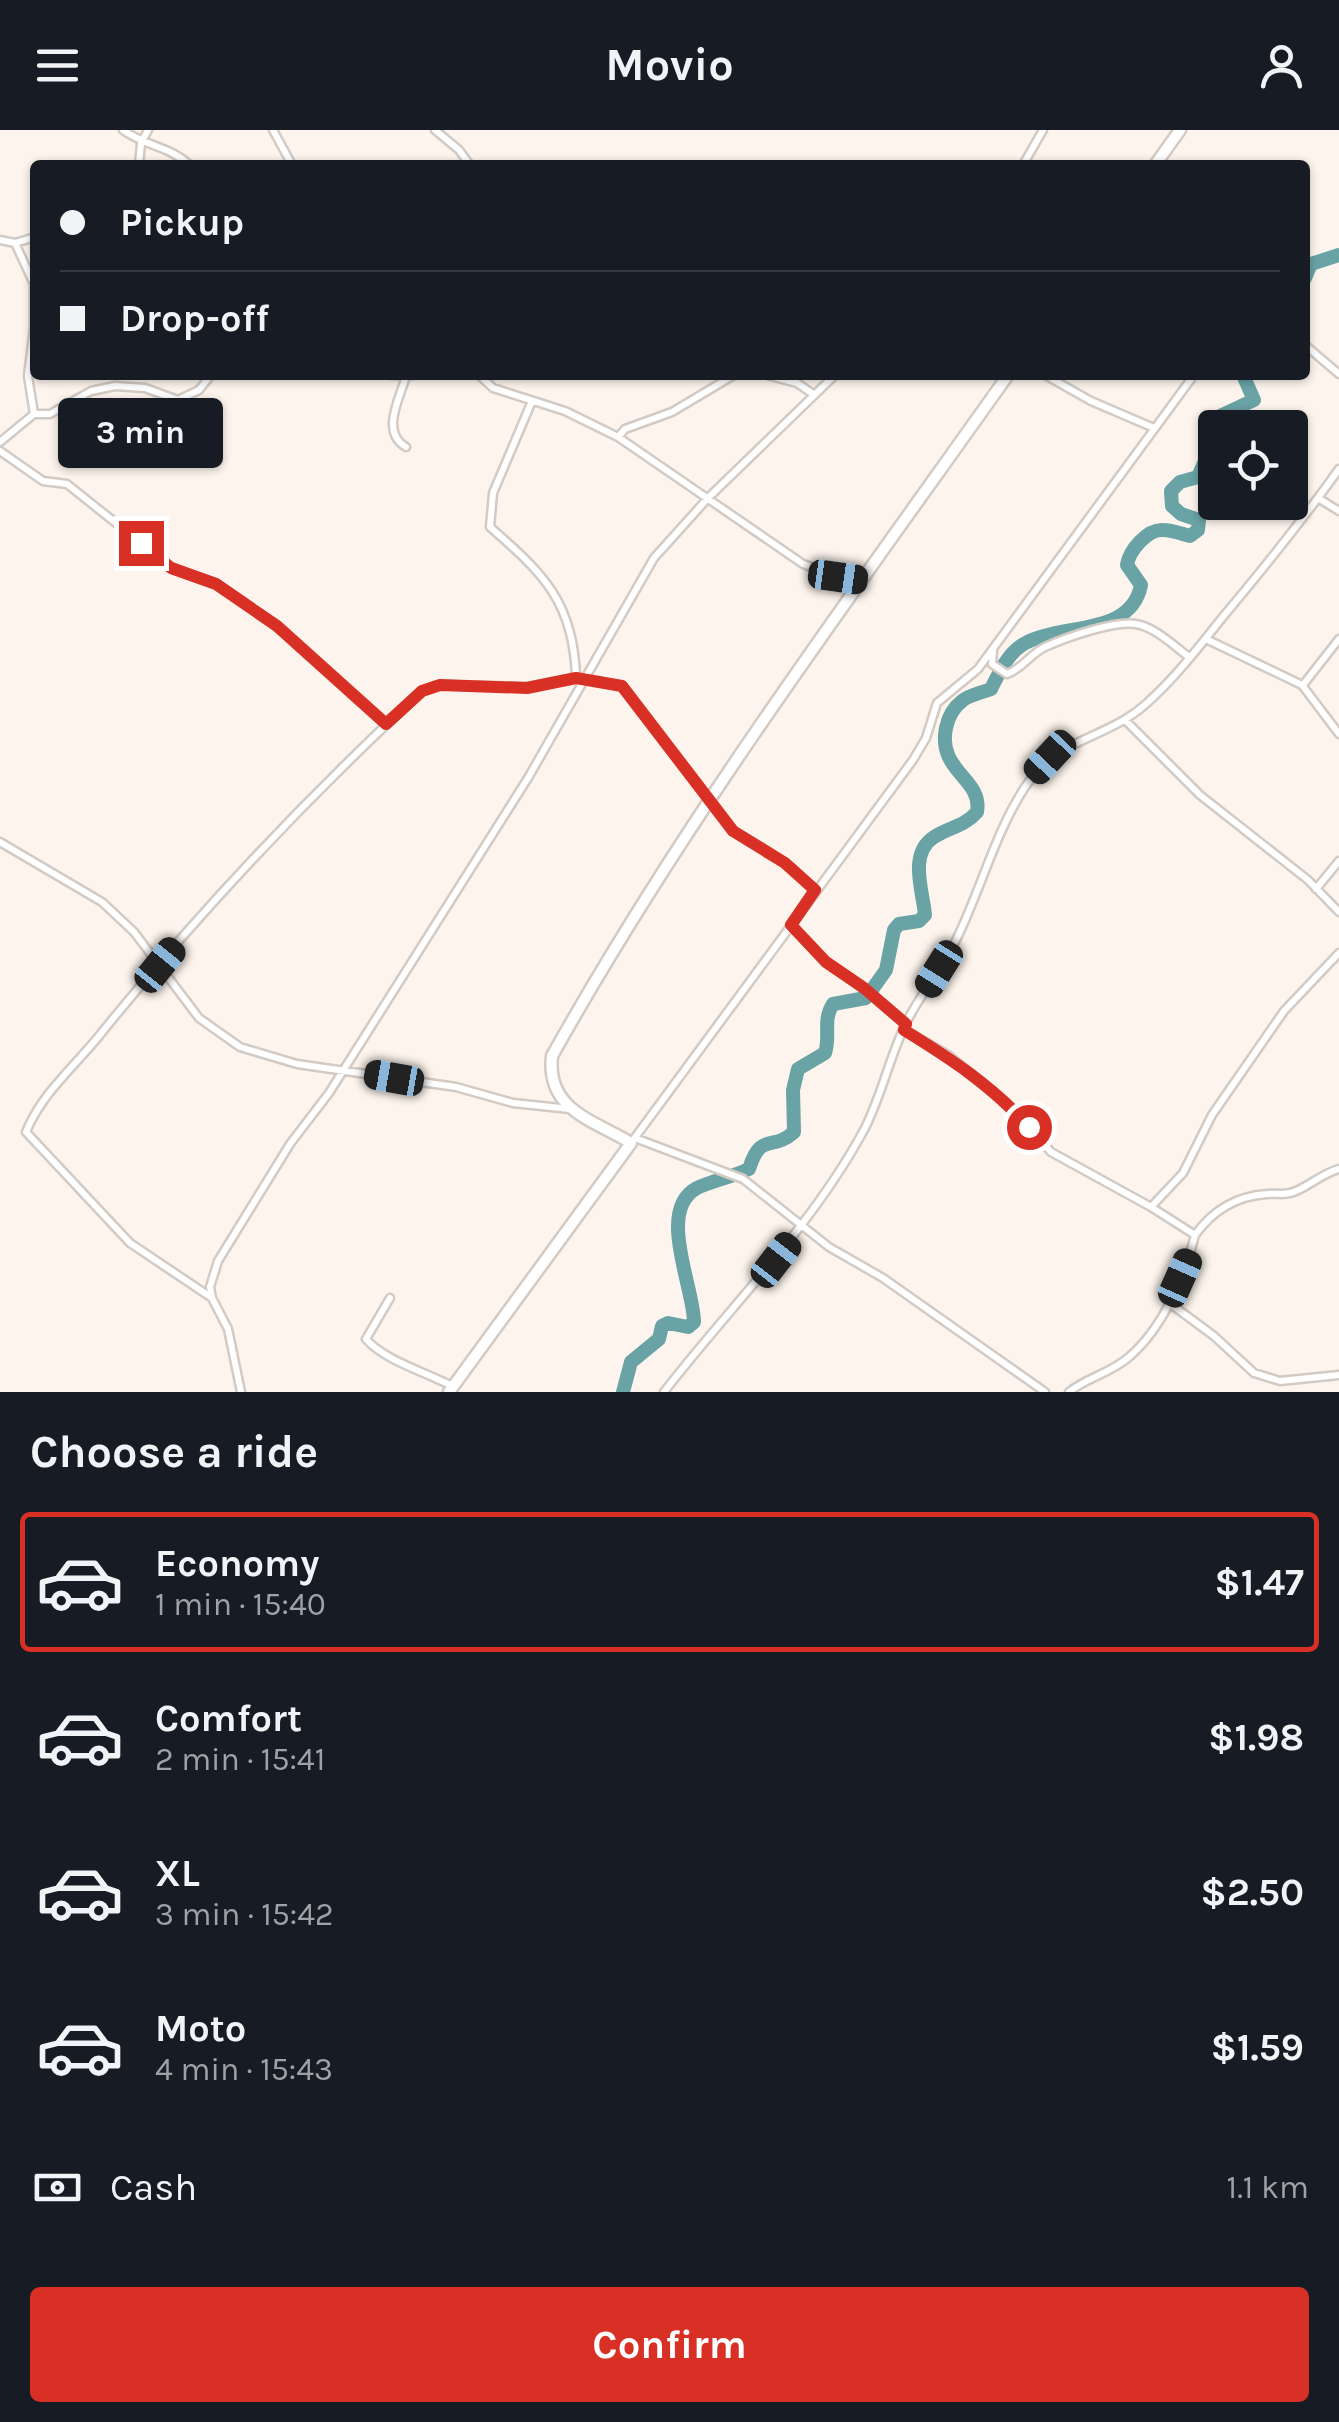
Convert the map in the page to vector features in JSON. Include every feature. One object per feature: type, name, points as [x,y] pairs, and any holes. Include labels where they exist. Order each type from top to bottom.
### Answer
[{"type":"main road","points":[[1159,160],[1180,130]]},
{"type":"main road","points":[[452,1389],[633,1140],[570,1109],[550,1076],[552,1056],[710,799],[1004,380]]},
{"type":"street","points":[[123,130],[141,144],[163,146],[183,160]]},
{"type":"street","points":[[139,160],[148,130]]},
{"type":"street","points":[[272,130],[289,160]]},
{"type":"street","points":[[434,130],[466,160]]},
{"type":"street","points":[[1026,160],[1043,130]]},
{"type":"street","points":[[0,240],[30,238]]},
{"type":"street","points":[[16,242],[30,275]]},
{"type":"street","points":[[30,345],[28,376],[34,414]]},
{"type":"street","points":[[1310,349],[1339,374]]},
{"type":"street","points":[[0,442],[34,414],[50,414],[91,391],[115,386],[145,388],[178,400],[199,390],[208,380]]},
{"type":"street","points":[[406,447],[393,436],[391,425],[408,380]]},
{"type":"street","points":[[485,380],[494,388],[565,411],[618,437],[803,564],[838,577],[863,580]]},
{"type":"street","points":[[618,437],[625,428],[672,412],[726,380]]},
{"type":"street","points":[[784,380],[814,394]]},
{"type":"street","points":[[241,1392],[228,1329],[210,1287],[218,1261],[528,778],[579,679],[654,558],[708,498],[829,380]]},
{"type":"street","points":[[1054,380],[1154,428]]},
{"type":"street","points":[[1045,1392],[883,1278],[829,1246],[731,1172],[633,1140],[913,760],[926,738],[936,704],[978,669],[1190,380]]},
{"type":"street","points":[[532,401],[494,494],[490,527],[556,592],[579,679]]},
{"type":"street","points":[[0,451],[43,481],[67,484],[171,568],[216,584],[277,626],[386,724]]},
{"type":"street","points":[[664,1392],[718,1323],[805,1225],[872,1113],[905,1027],[956,941],[1006,824],[1036,772],[1072,742],[1126,720],[1146,704],[1205,639],[1339,469]]},
{"type":"street","points":[[1318,498],[1339,511]]},
{"type":"street","points":[[993,648],[992,664],[1007,674],[1042,648],[1134,623],[1147,627],[1190,657]]},
{"type":"street","points":[[1205,639],[1302,685],[1339,734]]},
{"type":"street","points":[[1302,685],[1339,639]]},
{"type":"street","points":[[212,1298],[130,1243],[26,1132],[47,1093],[238,874],[386,724],[431,686],[527,688],[579,679],[622,686],[733,831],[785,863],[815,890]]},
{"type":"street","points":[[1126,720],[1200,795],[1316,888],[1339,912]]},
{"type":"street","points":[[0,842],[102,902],[134,932],[199,1018],[240,1047],[297,1064],[456,1087],[513,1103],[570,1109]]},
{"type":"street","points":[[1316,888],[1339,861]]},
{"type":"street","points":[[791,925],[826,962],[1006,1102],[1051,1152],[1195,1235]]},
{"type":"street","points":[[1152,1207],[1183,1173],[1212,1115],[1265,1036],[1339,953]]},
{"type":"street","points":[[1069,1392],[1130,1357],[1154,1330],[1195,1235],[1216,1210],[1251,1195],[1290,1193],[1321,1174],[1339,1169]]},
{"type":"street","points":[[390,1298],[366,1338],[375,1349],[452,1389]]},
{"type":"street","points":[[1168,1302],[1214,1336],[1254,1373],[1280,1381],[1339,1374]]},
{"type":"waterway","points":[[1310,266],[1339,255]]},
{"type":"waterway","points":[[1233,410],[1254,400],[1245,380]]},
{"type":"waterway","points":[[1198,477],[1180,482],[1171,491],[1172,506],[1198,520]]},
{"type":"waterway","points":[[623,1392],[631,1362],[659,1339],[662,1326],[668,1323],[688,1327],[694,1322],[678,1231],[685,1199],[697,1188],[749,1169],[758,1150],[794,1132],[793,1090],[798,1069],[825,1053],[828,1016],[833,1004],[866,998],[886,970],[894,930],[899,924],[919,921],[925,915],[919,863],[926,844],[977,812],[973,791],[948,755],[946,728],[951,713],[965,699],[991,689],[1008,659],[1022,645],[1108,621],[1123,613],[1134,602],[1141,585],[1127,565],[1131,553],[1157,531],[1190,536],[1198,530],[1199,520]]},
{"type":"route","points":[[141,543],[171,568],[208,579],[277,626],[386,724],[431,686],[527,688],[576,678],[622,686],[733,831],[785,863],[815,890],[791,925],[804,940],[906,1024],[904,1030],[948,1055],[1006,1102],[1029,1127]]}]
